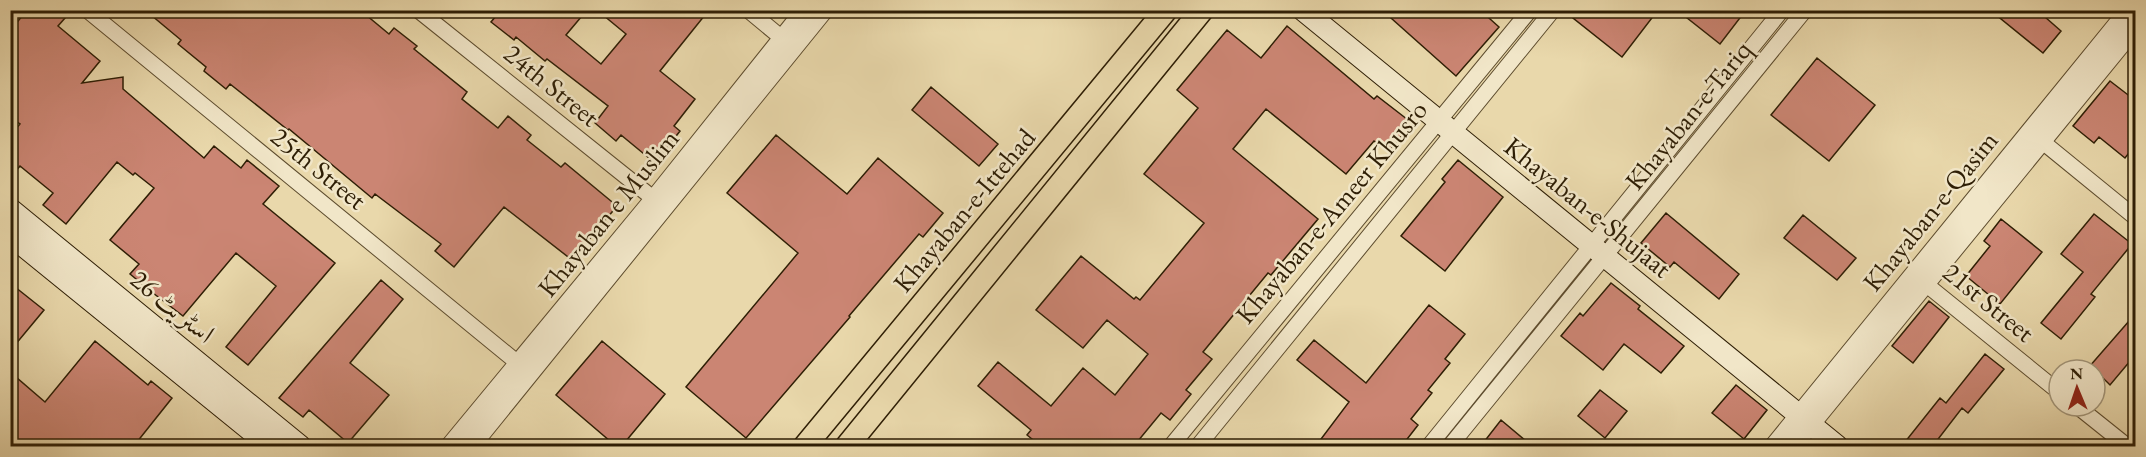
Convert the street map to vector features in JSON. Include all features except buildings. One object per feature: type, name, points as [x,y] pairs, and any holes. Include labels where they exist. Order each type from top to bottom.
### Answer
[{"type":"main road","name":"Khayaban-e-Ittehad","points":[[805,447],[1166,10]]},
{"type":"main road","points":[[847,447],[1202,10]]},
{"type":"main road","name":"Khayaban-e-Shujaat","points":[[1303,10],[1837,447]]},
{"type":"main road","name":"اسٹریٹ 26","points":[[10,209],[300,447]]},
{"type":"main road","name":"اسٹریٹ 26","points":[[10,235],[270,447]]},
{"type":"street","name":"25th Street","points":[[87,10],[519,364]]},
{"type":"street","name":"24th Street","points":[[418,10],[654,199]]},
{"type":"street","points":[[748,10],[783,39]]},
{"type":"street","name":"Khayaban e Muslim","points":[[471,447],[722,126],[805,10]]},
{"type":"street","name":"Khayaban e Muslim","points":[[450,447],[654,199],[824,10]]},
{"type":"street","name":"Khayaban-e-Ameer Khusro","points":[[1198,447],[1446,128],[1530,10]]},
{"type":"street","name":"Khayaban-e-Ameer Khusro","points":[[1176,443],[1446,128],[1553,10]]},
{"type":"street","name":"Khayaban-e-Tariq","points":[[1450,447],[1782,10]]},
{"type":"street","name":"Khayaban-e-Tariq","points":[[1429,447],[1805,10]]},
{"type":"street","name":"Khayaban-e-Qasim","points":[[1774,447],[1805,420],[1920,279],[2036,136],[2129,10]]},
{"type":"street","name":"Khayaban-e-Qasim","points":[[2036,136],[2136,26]]},
{"type":"street","points":[[2036,136],[2136,218]]},
{"type":"street","name":"21st Street","points":[[1920,279],[2047,382]]},
{"type":"street","points":[[2092,418],[2127,447]]},
{"type":"street","name":"Khayaban-e-Qasim","points":[[1792,447],[1805,420]]}]
